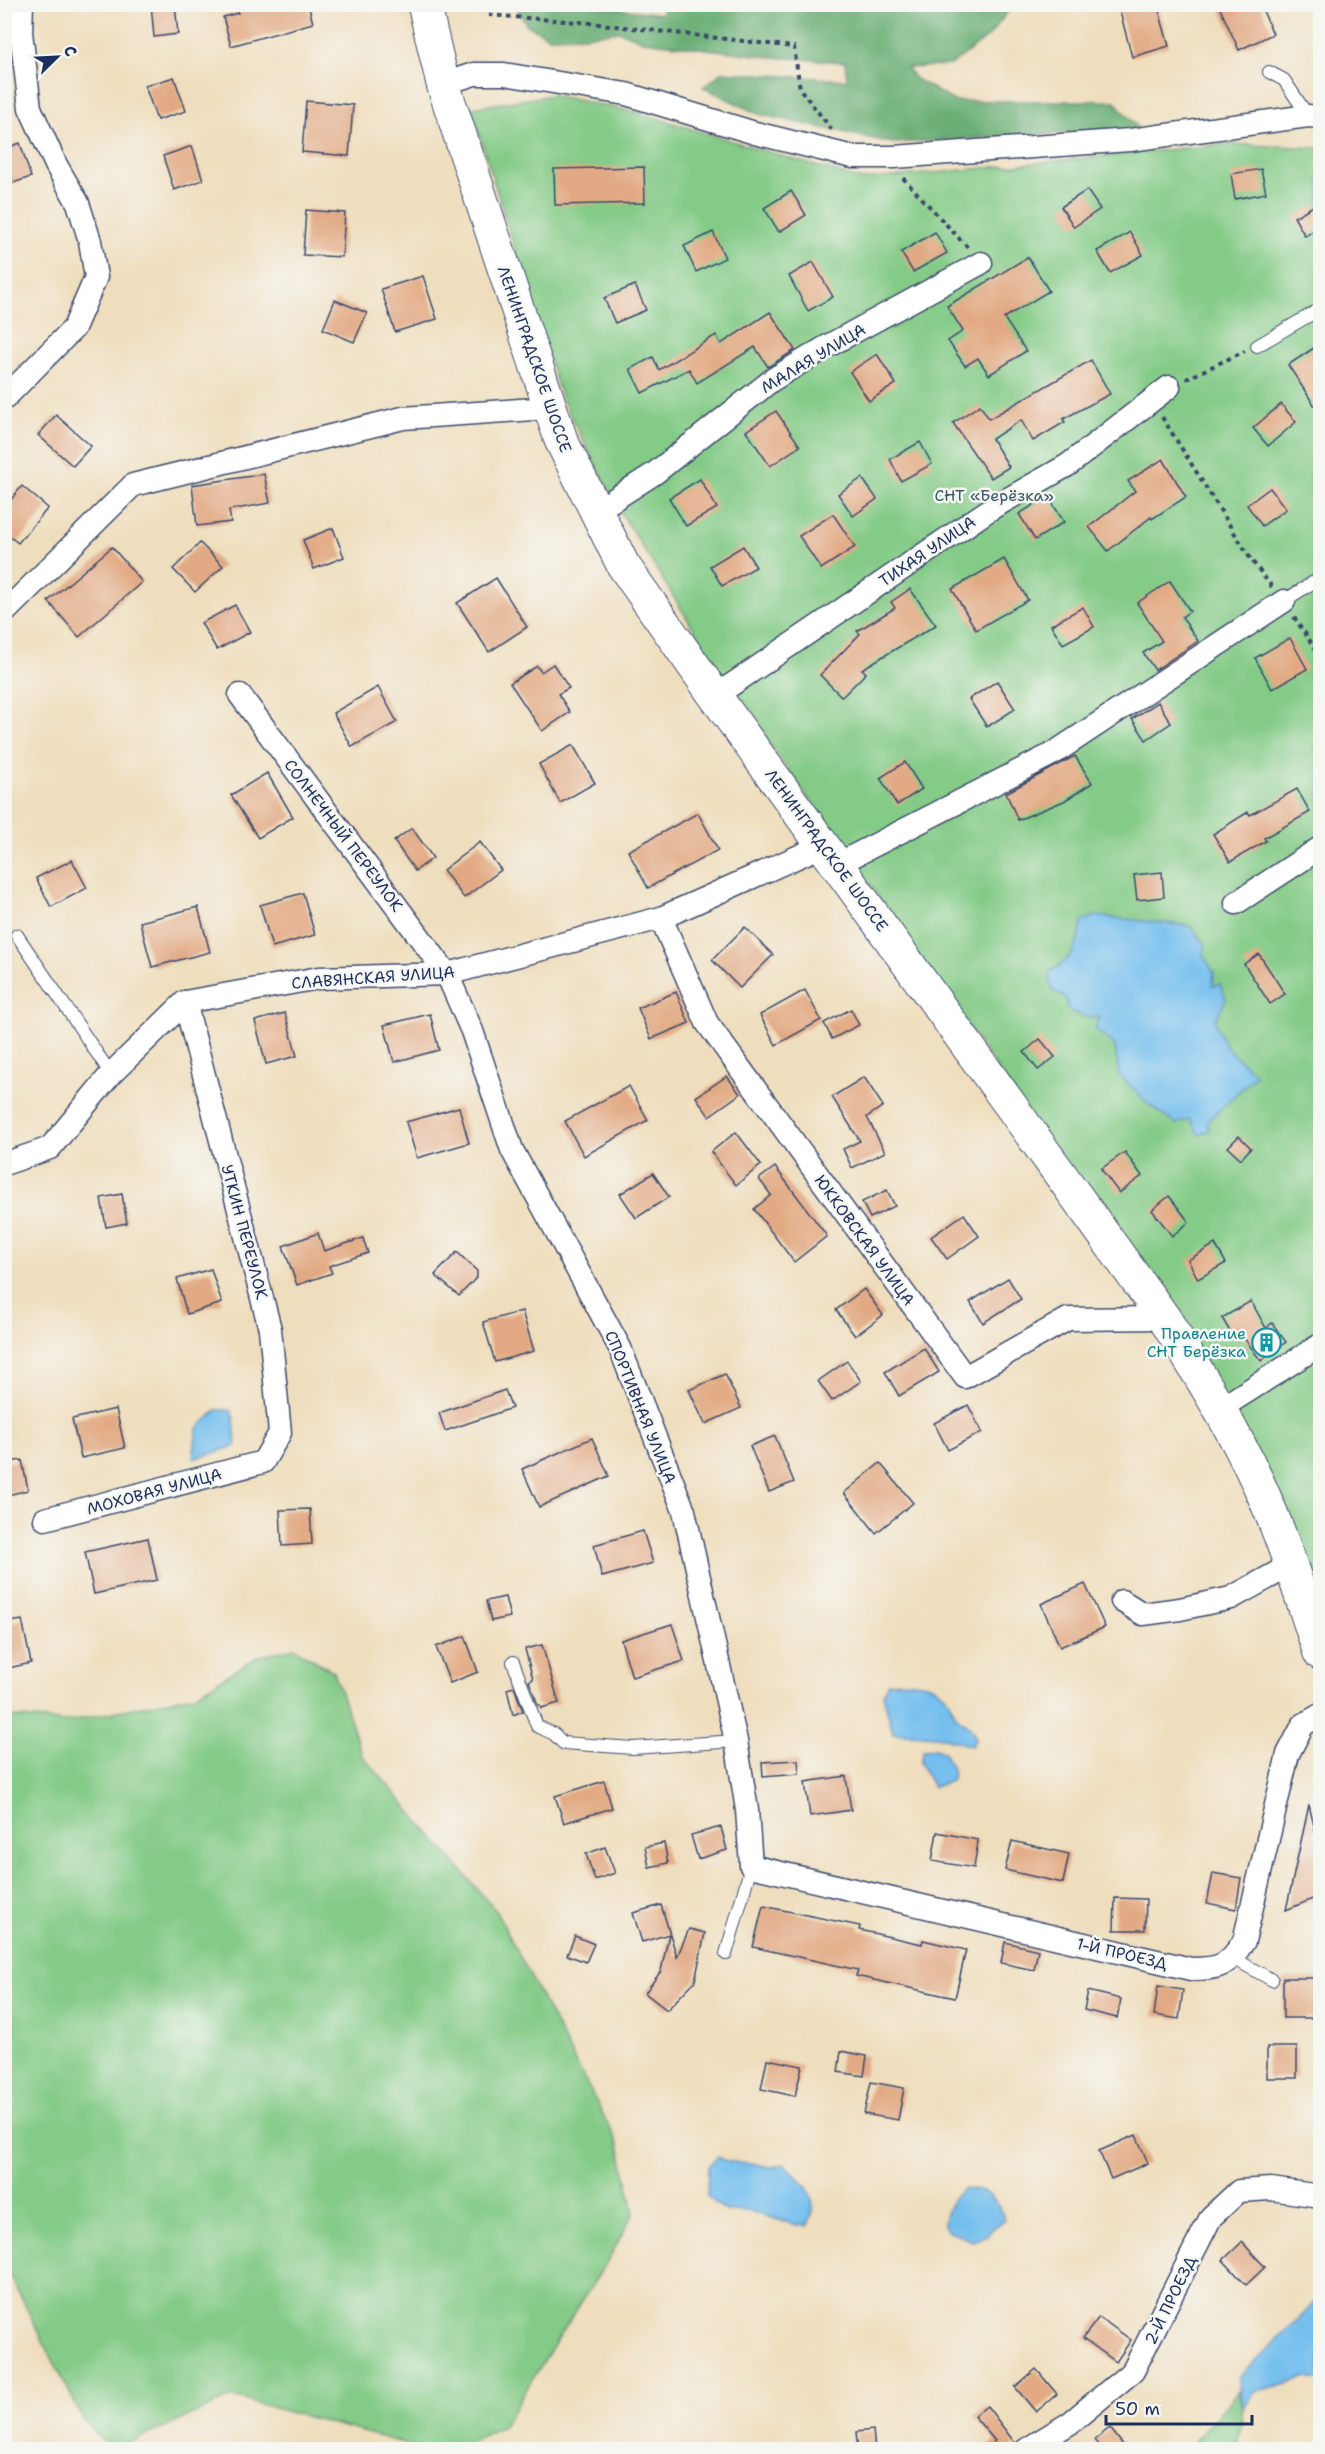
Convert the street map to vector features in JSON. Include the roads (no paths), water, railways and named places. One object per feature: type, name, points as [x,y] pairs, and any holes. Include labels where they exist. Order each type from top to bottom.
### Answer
[{"type":"main road","name":"ЛЕНИНГРАДСКОЕ ШОССЕ","points":[[427,7],[443,84],[561,440],[623,565],[1164,1318],[1221,1408],[1259,1486],[1291,1565],[1320,1653]]},
{"type":"street","points":[[4,399],[74,328],[96,277],[90,241],[78,203],[56,165],[30,108],[21,32],[22,4]]},
{"type":"street","points":[[443,84],[474,74],[504,74],[626,94],[754,133],[854,157],[894,157],[1130,140],[1314,116]]},
{"type":"street","name":"МАЛАЯ УЛИЦА","points":[[596,511],[655,473],[772,380],[826,347],[981,263]]},
{"type":"street","name":"ТИХАЯ УЛИЦА","points":[[715,696],[982,514],[1068,465],[1169,387]]},
{"type":"street","points":[[4,613],[133,485],[403,418],[550,408]]},
{"type":"street","name":"СЛАВЯНСКАЯ УЛИЦА","points":[[185,1002],[319,978],[447,974],[661,918],[831,854],[1054,753],[1284,601]]},
{"type":"street","name":"СОЛНЕЧНЫЙ ПЕРЕУЛОК","points":[[240,695],[447,974]]},
{"type":"street","points":[[1236,903],[1320,848]]},
{"type":"street","name":"ЮККОВСКАЯ УЛИЦА","points":[[661,918],[707,1023],[965,1377],[1068,1319],[1164,1318]]},
{"type":"street","name":"СПОРТИВНАЯ УЛИЦА","points":[[447,974],[472,1031],[512,1150],[620,1348],[684,1511],[736,1741],[747,1810],[751,1866]]},
{"type":"street","points":[[4,1164],[50,1148],[111,1074],[185,1002]]},
{"type":"street","name":"УТКИН ПЕРЕУЛОК","points":[[185,1002],[270,1329],[280,1433],[263,1462]]},
{"type":"street","points":[[1221,1408],[1320,1345]]},
{"type":"street","name":"МОХОВАЯ УЛИЦА","points":[[45,1520],[263,1462]]},
{"type":"street","points":[[1122,1601],[1143,1614],[1232,1598],[1291,1565]]},
{"type":"street","points":[[1233,1958],[1244,1941],[1288,1754],[1303,1725],[1320,1715]]},
{"type":"street","name":"1-Й ПРОЕЗД","points":[[751,1866],[1191,1970],[1213,1969],[1233,1958]]},
{"type":"street","name":"2-Й ПРОЕЗД","points":[[1026,2450],[1070,2423],[1133,2372],[1211,2217],[1239,2191],[1270,2189],[1320,2196]]},
{"type":"lane","points":[[1269,72],[1284,80],[1314,116]]},
{"type":"lane","points":[[1257,346],[1320,309]]},
{"type":"lane","points":[[1284,601],[1320,578]]},
{"type":"lane","points":[[17,935],[111,1074]]},
{"type":"lane","points":[[513,1662],[537,1726],[554,1734],[563,1743],[633,1748],[736,1741]]},
{"type":"lane","points":[[726,1954],[751,1866]]},
{"type":"lane","points":[[1233,1958],[1272,1980]]},
{"type":"water","points":[[1096,916],[1190,926],[1206,945],[1203,955],[1214,973],[1213,986],[1220,984],[1226,999],[1215,1021],[1225,1046],[1256,1075],[1208,1121],[1209,1131],[1199,1135],[1190,1119],[1176,1124],[1147,1103],[1119,1075],[1115,1046],[1095,1029],[1099,1017],[1089,1018],[1067,1010],[1066,998],[1052,991],[1049,972],[1063,963],[1073,952],[1079,938],[1082,921]]},
{"type":"water","points":[[217,1410],[231,1410],[236,1446],[193,1459],[197,1429]]},
{"type":"water","points":[[899,1681],[927,1684],[940,1690],[957,1716],[973,1732],[976,1739],[971,1746],[938,1736],[893,1733],[883,1694],[888,1683]]},
{"type":"water","points":[[935,1749],[945,1753],[953,1773],[951,1781],[933,1787],[920,1763],[923,1750]]},
{"type":"water","points":[[718,2157],[731,2162],[775,2167],[784,2164],[804,2184],[812,2200],[813,2208],[807,2226],[748,2211],[725,2211],[707,2196],[708,2166]]},
{"type":"water","points":[[963,2189],[979,2191],[990,2196],[998,2205],[1005,2220],[992,2229],[987,2236],[973,2241],[949,2232],[944,2225],[949,2205]]},
{"type":"water","points":[[1320,2298],[1320,2380],[1304,2378],[1255,2392],[1243,2408],[1239,2377]]},
{"type":"place","name":"Правление СНТ Берёзка","points":[[1267,1342]]},
{"type":"park label","name":"СНТ «Берёзка»","points":[[994,495]]}]
